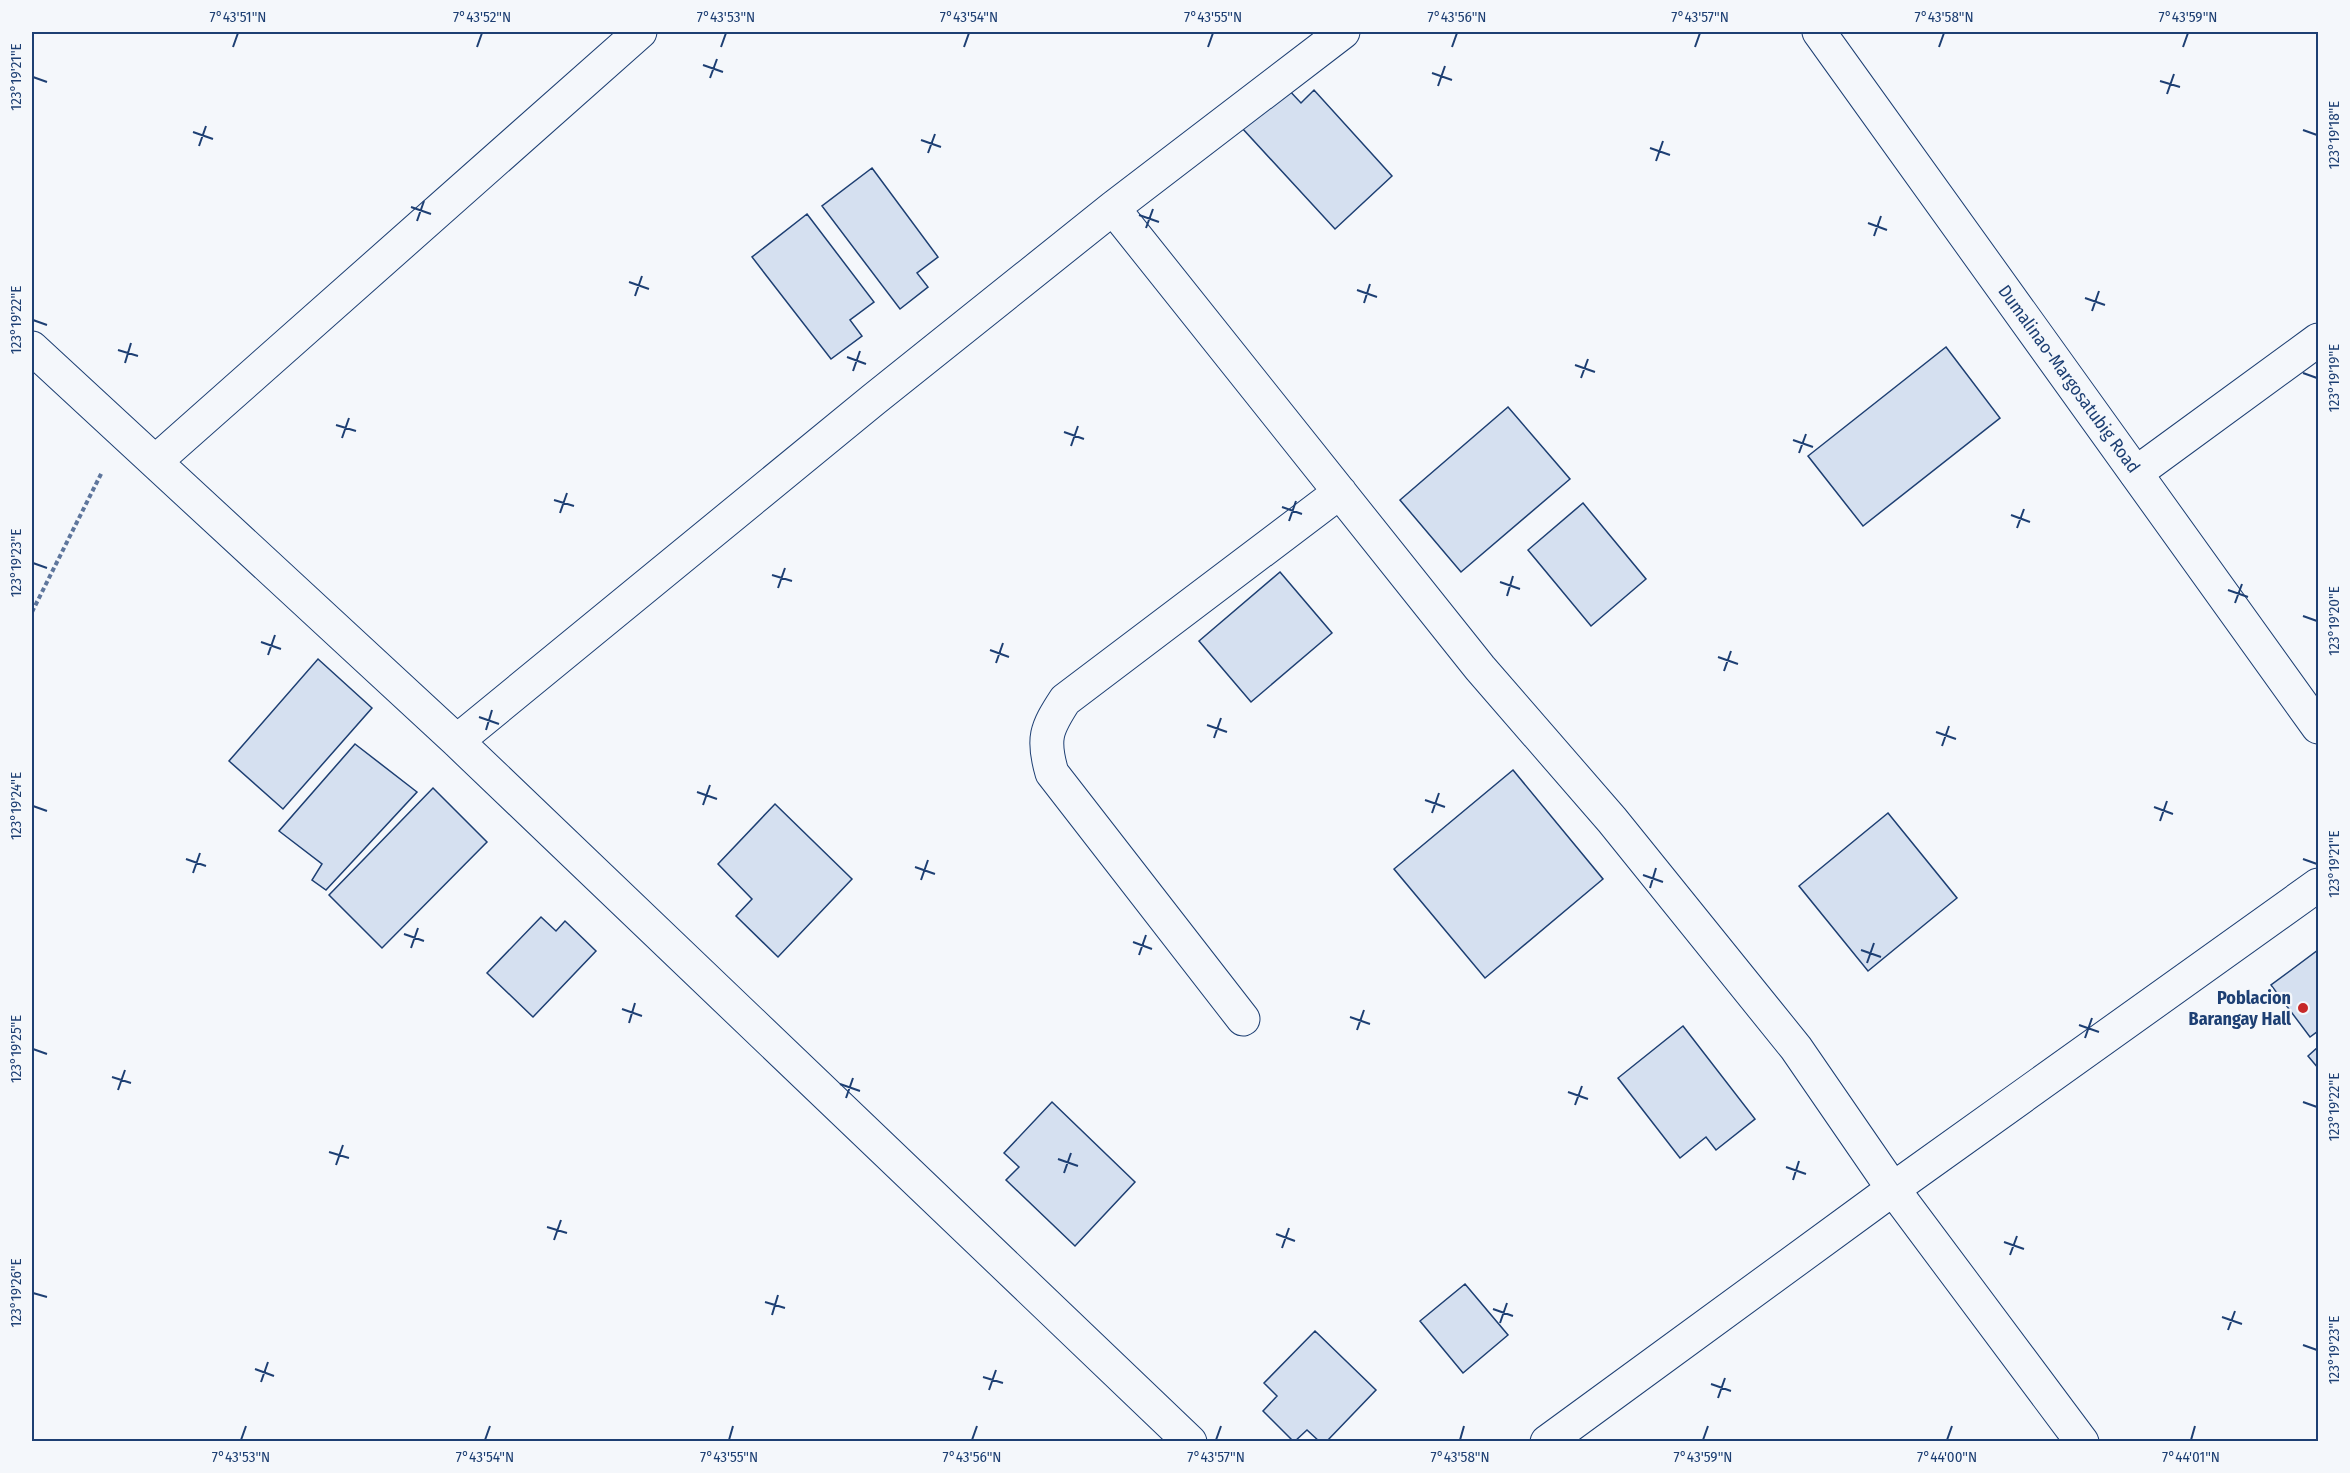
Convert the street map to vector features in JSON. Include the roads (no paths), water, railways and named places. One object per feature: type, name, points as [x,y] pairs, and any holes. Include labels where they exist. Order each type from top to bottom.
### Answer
[{"type":"street","points":[[156,461],[640,32]]},
{"type":"street","points":[[457,741],[873,400],[1113,208],[1343,32]]},
{"type":"street","name":"Dumalinao-Margosatubig Road","points":[[1819,32],[2319,727]]},
{"type":"street","points":[[1113,208],[1480,668],[1612,820],[1796,1048],[1893,1189],[2082,1442]]},
{"type":"street","points":[[2136,473],[2319,340]]},
{"type":"street","points":[[32,348],[457,741],[1190,1442]]},
{"type":"street","points":[[1242,1019],[1052,773],[1045,749],[1048,726],[1065,700],[1340,492]]},
{"type":"street","points":[[1547,1442],[1893,1189],[2319,885]]},
{"type":"place","name":"Poblacion Barangay Hall","points":[[2303,1008]]}]
